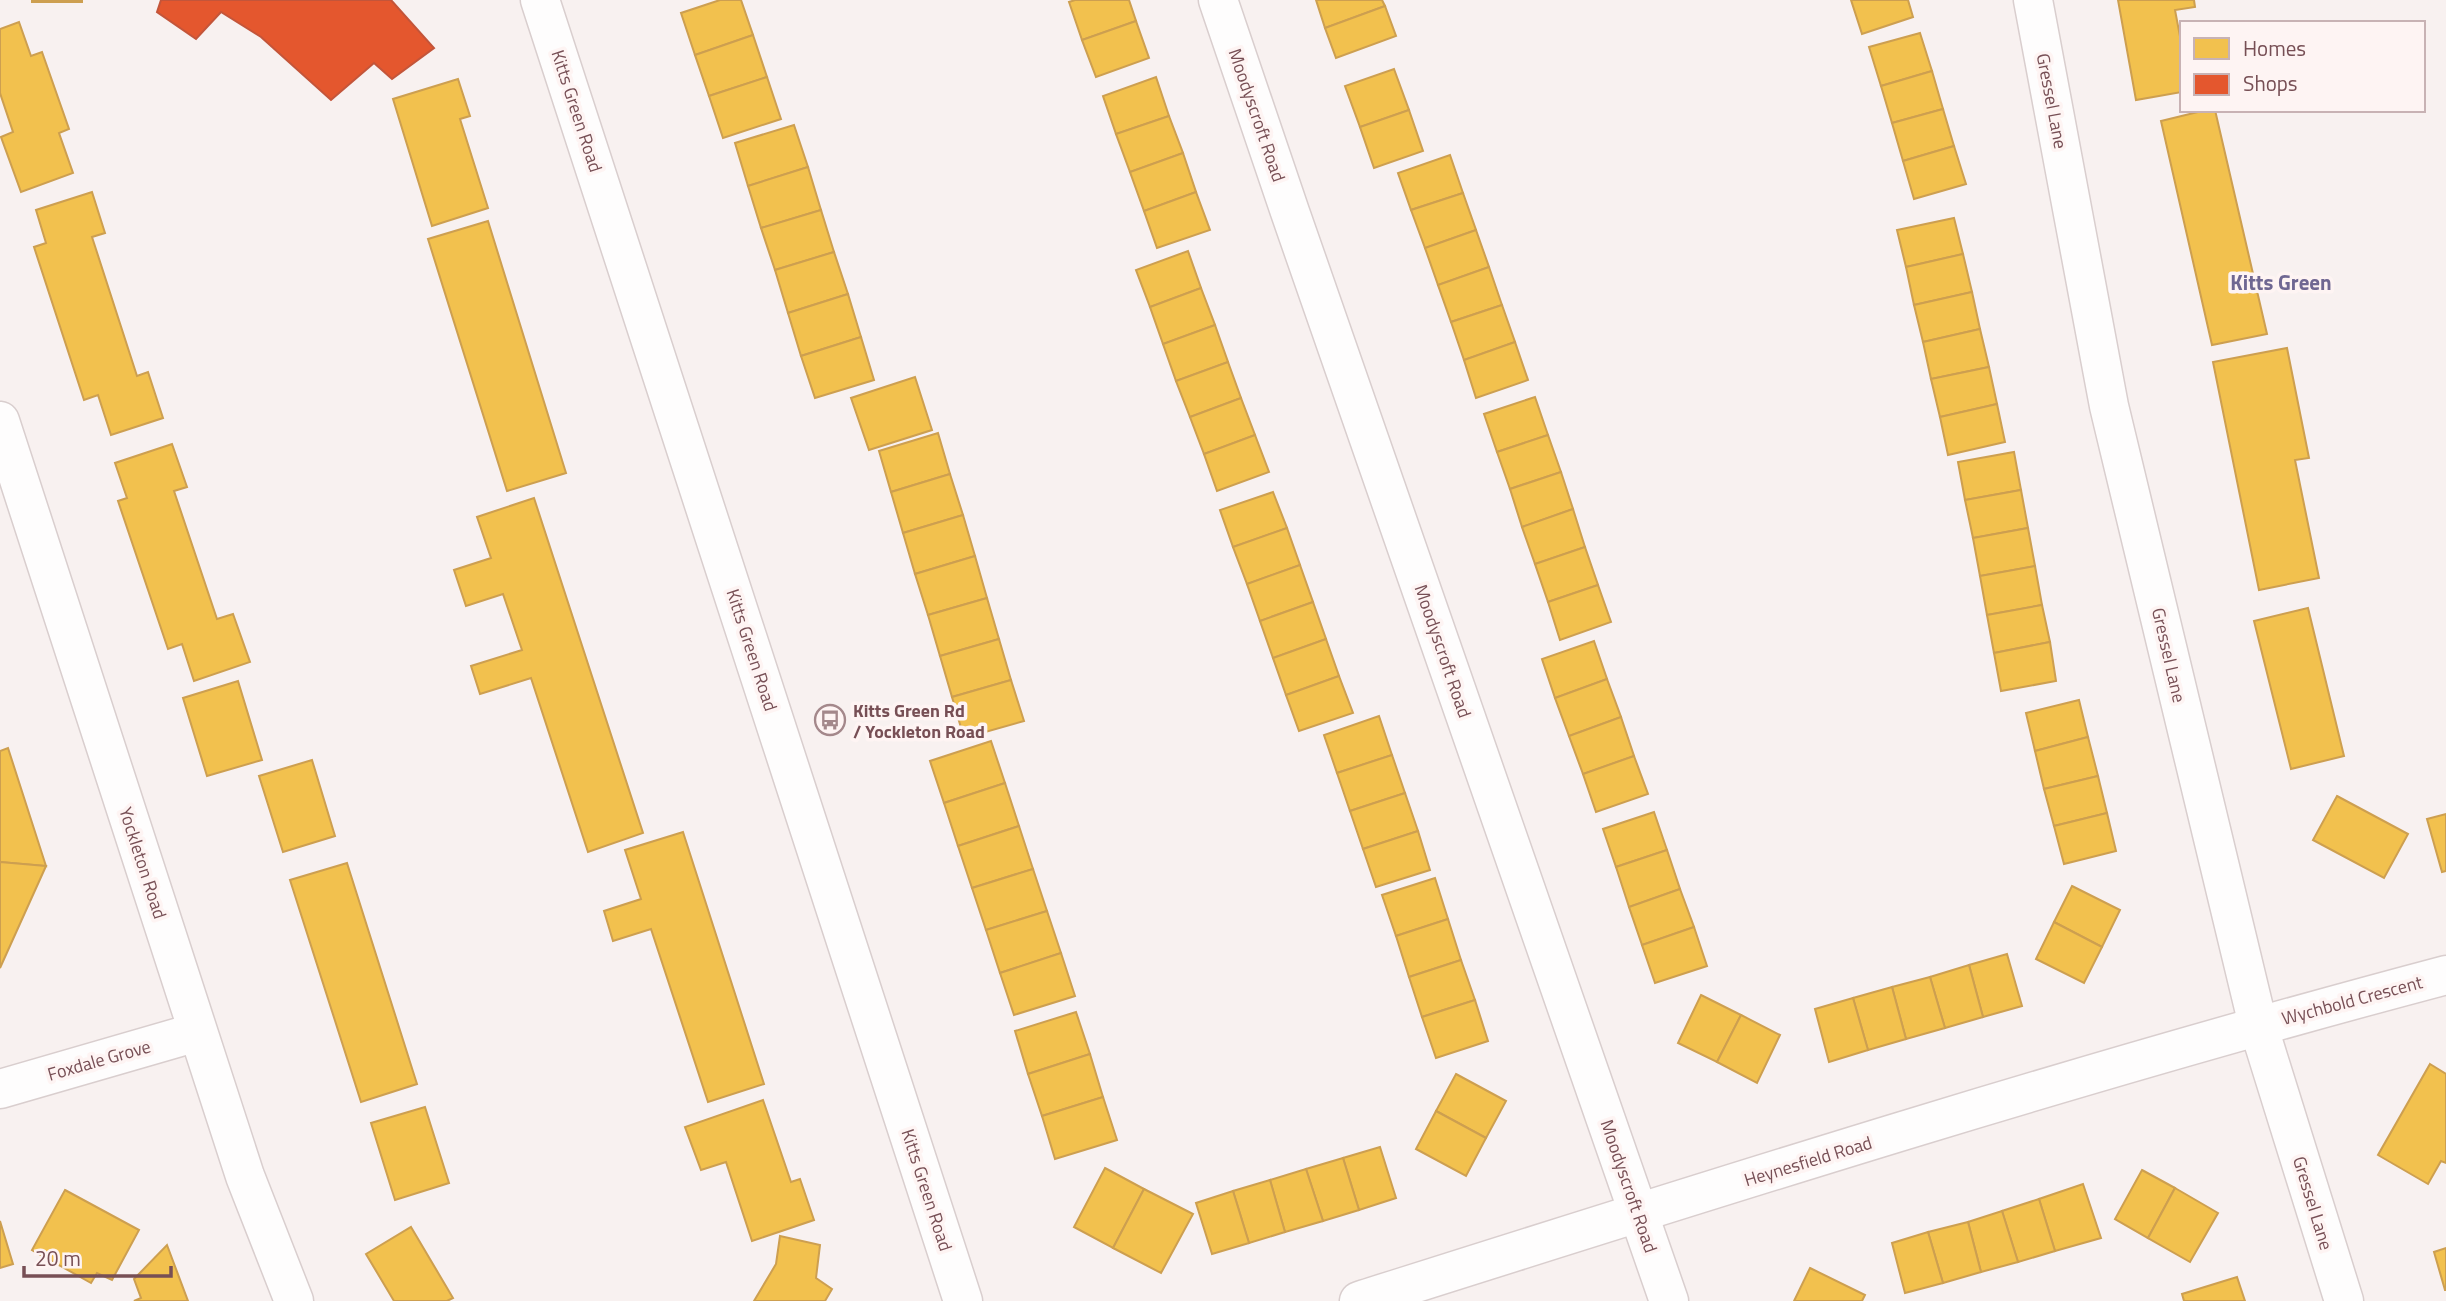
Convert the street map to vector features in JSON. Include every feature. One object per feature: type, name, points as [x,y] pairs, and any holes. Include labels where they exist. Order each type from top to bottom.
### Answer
[{"type":"street","name":"Kitts Green Road","points":[[540,0],[963,1301]]},
{"type":"street","name":"Moodyscroft Road","points":[[1218,0],[1669,1301]]},
{"type":"street","name":"Gressel Lane","points":[[2034,0],[2109,406],[2258,1025],[2344,1301]]},
{"type":"street","name":"Yockleton Road","points":[[0,421],[245,1176],[294,1301]]},
{"type":"street","name":"Wychbold Crescent","points":[[2258,1025],[2446,975]]},
{"type":"street","name":"Heynesfield Road","points":[[1359,1301],[1638,1213],[2258,1025]]},
{"type":"street","name":"Foxdale Grove","points":[[0,1089],[198,1031]]},
{"type":"building: Homes","points":[[82,0],[82,2],[32,2]]},
{"type":"building: Homes","points":[[720,0],[741,0],[753,35],[695,55],[681,13]]},
{"type":"building: Homes","points":[[1129,0],[1136,21],[1082,40],[1069,2]]},
{"type":"building: Homes","points":[[1316,0],[1382,0],[1385,6],[1325,28]]},
{"type":"building: Homes","points":[[1851,0],[1908,0],[1913,17],[1862,34]]},
{"type":"building: Homes","points":[[2118,0],[2194,0],[2195,7],[2175,10],[2180,36],[2180,92],[2136,100]]},
{"type":"building: Homes","points":[[1385,6],[1396,36],[1336,58],[1325,28]]},
{"type":"building: Homes","points":[[1136,21],[1149,58],[1096,77],[1082,40]]},
{"type":"building: Homes","points":[[19,22],[31,56],[42,52],[69,129],[59,133],[73,173],[21,192],[1,137],[13,132],[0,93],[0,29]]},
{"type":"building: Homes","points":[[1920,33],[1932,71],[1881,86],[1869,47]]},
{"type":"building: Homes","points":[[753,35],[767,77],[709,96],[695,55]]},
{"type":"building: Homes","points":[[1394,69],[1409,110],[1360,127],[1345,86]]},
{"type":"building: Homes","points":[[1932,71],[1943,109],[1892,123],[1881,86]]},
{"type":"building: Homes","points":[[767,77],[781,119],[723,138],[709,96]]},
{"type":"building: Homes","points":[[1156,77],[1169,116],[1116,134],[1103,96]]},
{"type":"building: Homes","points":[[458,79],[470,116],[460,119],[488,208],[432,226],[393,99]]},
{"type":"building: Homes","points":[[1943,109],[1954,146],[1903,161],[1892,123]]},
{"type":"building: Homes","points":[[1409,110],[1423,151],[1374,168],[1360,127]]},
{"type":"building: Homes","points":[[2198,112],[2215,112],[2267,334],[2212,345],[2161,121]]},
{"type":"building: Homes","points":[[1169,116],[1183,153],[1130,172],[1116,134]]},
{"type":"building: Homes","points":[[794,125],[808,167],[748,186],[735,143]]},
{"type":"building: Homes","points":[[1954,146],[1966,184],[1914,199],[1903,161]]},
{"type":"building: Homes","points":[[1183,153],[1196,192],[1144,211],[1130,172]]},
{"type":"building: Homes","points":[[1450,155],[1463,193],[1411,210],[1398,173]]},
{"type":"building: Homes","points":[[808,167],[821,210],[761,228],[748,186]]},
{"type":"building: Homes","points":[[92,192],[105,233],[92,237],[137,376],[148,372],[163,418],[111,435],[98,395],[84,400],[34,247],[46,243],[36,210]]},
{"type":"building: Homes","points":[[1196,192],[1210,230],[1157,248],[1144,211]]},
{"type":"building: Homes","points":[[1463,193],[1476,230],[1425,248],[1411,210]]},
{"type":"building: Homes","points":[[821,210],[834,252],[775,270],[761,228]]},
{"type":"building: Homes","points":[[1954,218],[1963,254],[1906,267],[1897,230]]},
{"type":"building: Homes","points":[[488,221],[566,473],[507,491],[428,239]]},
{"type":"building: Homes","points":[[1476,230],[1489,267],[1438,285],[1425,248]]},
{"type":"building: Homes","points":[[1188,251],[1201,288],[1150,307],[1136,270]]},
{"type":"building: Homes","points":[[834,252],[848,294],[788,313],[775,270]]},
{"type":"building: Homes","points":[[1963,254],[1972,292],[1914,305],[1906,267]]},
{"type":"building: Homes","points":[[1489,267],[1502,305],[1451,322],[1438,285]]},
{"type":"building: Homes","points":[[1201,288],[1215,325],[1163,344],[1150,307]]},
{"type":"building: Homes","points":[[1972,292],[1980,329],[1923,342],[1914,305]]},
{"type":"building: Homes","points":[[848,294],[861,337],[801,356],[788,313]]},
{"type":"building: Homes","points":[[1502,305],[1515,342],[1464,360],[1451,322]]},
{"type":"building: Homes","points":[[1215,325],[1228,362],[1176,381],[1163,344]]},
{"type":"building: Homes","points":[[1980,329],[1989,367],[1931,379],[1923,342]]},
{"type":"building: Homes","points":[[861,337],[874,380],[815,398],[801,356]]},
{"type":"building: Homes","points":[[1515,342],[1528,380],[1476,398],[1464,360]]},
{"type":"building: Homes","points":[[2287,348],[2309,458],[2295,460],[2319,578],[2259,590],[2213,362]]},
{"type":"building: Homes","points":[[1228,362],[1241,398],[1190,417],[1176,381]]},
{"type":"building: Homes","points":[[1989,367],[1997,404],[1940,417],[1931,379]]},
{"type":"building: Homes","points":[[915,377],[932,430],[869,450],[851,398]]},
{"type":"building: Homes","points":[[1535,397],[1548,435],[1497,452],[1484,414]]},
{"type":"building: Homes","points":[[1241,398],[1255,435],[1204,454],[1190,417]]},
{"type":"building: Homes","points":[[1997,404],[2005,442],[1948,455],[1940,417]]},
{"type":"building: Homes","points":[[938,433],[950,474],[891,492],[879,451]]},
{"type":"building: Homes","points":[[1255,435],[1269,472],[1217,491],[1204,454]]},
{"type":"building: Homes","points":[[1548,435],[1561,472],[1510,489],[1497,452]]},
{"type":"building: Homes","points":[[172,444],[187,487],[174,491],[217,619],[233,614],[250,662],[194,681],[182,644],[168,649],[118,501],[127,498],[115,463]]},
{"type":"building: Homes","points":[[2014,452],[2021,490],[1965,500],[1958,462]]},
{"type":"building: Homes","points":[[1561,472],[1573,509],[1522,527],[1510,489]]},
{"type":"building: Homes","points":[[950,474],[963,515],[903,533],[891,492]]},
{"type":"building: Homes","points":[[2021,490],[2028,528],[1973,538],[1965,500]]},
{"type":"building: Homes","points":[[1273,492],[1287,528],[1233,547],[1220,510]]},
{"type":"building: Homes","points":[[534,498],[643,833],[588,852],[531,678],[480,694],[471,666],[522,650],[503,594],[466,606],[454,570],[491,558],[477,517]]},
{"type":"building: Homes","points":[[1573,509],[1585,547],[1535,564],[1522,527]]},
{"type":"building: Homes","points":[[963,515],[975,556],[915,574],[903,533]]},
{"type":"building: Homes","points":[[1287,528],[1300,565],[1247,584],[1233,547]]},
{"type":"building: Homes","points":[[2028,528],[2035,566],[1980,576],[1973,538]]},
{"type":"building: Homes","points":[[1585,547],[1598,585],[1548,602],[1535,564]]},
{"type":"building: Homes","points":[[975,556],[987,598],[928,615],[915,574]]},
{"type":"building: Homes","points":[[1300,565],[1313,602],[1260,621],[1247,584]]},
{"type":"building: Homes","points":[[2035,566],[2042,605],[1987,615],[1980,576]]},
{"type":"building: Homes","points":[[1598,585],[1611,622],[1560,640],[1548,602]]},
{"type":"building: Homes","points":[[987,598],[999,639],[940,656],[928,615]]},
{"type":"building: Homes","points":[[1313,602],[1326,639],[1273,658],[1260,621]]},
{"type":"building: Homes","points":[[2042,605],[2050,642],[1994,653],[1987,615]]},
{"type":"building: Homes","points":[[2308,608],[2344,756],[2291,769],[2254,621]]},
{"type":"building: Homes","points":[[999,639],[1011,680],[952,697],[940,656]]},
{"type":"building: Homes","points":[[1326,639],[1339,676],[1286,695],[1273,658]]},
{"type":"building: Homes","points":[[1594,641],[1607,679],[1555,698],[1542,659]]},
{"type":"building: Homes","points":[[2050,642],[2056,681],[2001,691],[1994,653]]},
{"type":"building: Homes","points":[[1339,676],[1353,713],[1299,731],[1286,695]]},
{"type":"building: Homes","points":[[1607,679],[1621,717],[1569,736],[1555,698]]},
{"type":"building: Homes","points":[[1011,680],[1024,721],[964,738],[952,697]]},
{"type":"building: Homes","points":[[238,681],[262,760],[207,776],[183,698]]},
{"type":"building: Homes","points":[[2079,700],[2088,737],[2035,751],[2026,713]]},
{"type":"building: Homes","points":[[1379,716],[1392,755],[1337,773],[1324,735]]},
{"type":"building: Homes","points":[[1621,717],[1634,756],[1583,774],[1569,736]]},
{"type":"building: Homes","points":[[2088,737],[2098,776],[2044,789],[2035,751]]},
{"type":"building: Homes","points":[[991,741],[1005,783],[944,803],[930,761]]},
{"type":"building: Homes","points":[[8,748],[46,866],[0,862],[0,751]]},
{"type":"building: Homes","points":[[1392,755],[1405,793],[1350,811],[1337,773]]},
{"type":"building: Homes","points":[[1634,756],[1648,794],[1596,812],[1583,774]]},
{"type":"building: Homes","points":[[312,760],[335,836],[283,852],[259,776]]},
{"type":"building: Homes","points":[[2098,776],[2107,813],[2054,826],[2044,789]]},
{"type":"building: Homes","points":[[1005,783],[1019,826],[958,846],[944,803]]},
{"type":"building: Homes","points":[[1405,793],[1418,831],[1363,849],[1350,811]]},
{"type":"building: Homes","points":[[2337,796],[2408,834],[2384,878],[2313,840]]},
{"type":"building: Homes","points":[[1654,812],[1667,850],[1616,867],[1603,829]]},
{"type":"building: Homes","points":[[2107,813],[2116,851],[2064,864],[2054,826]]},
{"type":"building: Homes","points":[[2446,814],[2446,871],[2442,872],[2427,819]]},
{"type":"building: Homes","points":[[1019,826],[1033,869],[972,888],[958,846]]},
{"type":"building: Homes","points":[[1418,831],[1430,870],[1376,887],[1363,849]]},
{"type":"building: Homes","points":[[683,832],[764,1084],[708,1102],[651,929],[613,941],[604,911],[641,899],[625,850]]},
{"type":"building: Homes","points":[[1667,850],[1680,889],[1629,907],[1616,867]]},
{"type":"building: Homes","points":[[0,862],[46,866],[0,968]]},
{"type":"building: Homes","points":[[347,863],[417,1084],[361,1102],[290,880]]},
{"type":"building: Homes","points":[[1033,869],[1047,911],[986,930],[972,888]]},
{"type":"building: Homes","points":[[1435,878],[1448,919],[1396,936],[1382,895]]},
{"type":"building: Homes","points":[[2072,886],[2120,910],[2102,947],[2054,922]]},
{"type":"building: Homes","points":[[1680,889],[1694,927],[1642,945],[1629,907]]},
{"type":"building: Homes","points":[[1047,911],[1061,953],[1000,973],[986,930]]},
{"type":"building: Homes","points":[[1448,919],[1461,960],[1409,977],[1396,936]]},
{"type":"building: Homes","points":[[2054,922],[2102,947],[2084,983],[2036,959]]},
{"type":"building: Homes","points":[[1694,927],[1707,966],[1655,983],[1642,945]]},
{"type":"building: Homes","points":[[1061,953],[1075,996],[1014,1015],[1000,973]]},
{"type":"building: Homes","points":[[2007,954],[2022,1006],[1983,1017],[1969,965]]},
{"type":"building: Homes","points":[[1461,960],[1475,1000],[1422,1017],[1409,977]]},
{"type":"building: Homes","points":[[1969,965],[1983,1017],[1945,1028],[1930,977]]},
{"type":"building: Homes","points":[[1930,977],[1945,1028],[1906,1039],[1892,987]]},
{"type":"building: Homes","points":[[1892,987],[1906,1039],[1868,1050],[1853,998]]},
{"type":"building: Homes","points":[[1701,995],[1741,1015],[1717,1062],[1678,1043]]},
{"type":"building: Homes","points":[[1853,998],[1868,1050],[1829,1062],[1815,1009]]},
{"type":"building: Homes","points":[[1475,1000],[1488,1041],[1436,1058],[1422,1017]]},
{"type":"building: Homes","points":[[1076,1012],[1090,1054],[1028,1074],[1015,1031]]},
{"type":"building: Homes","points":[[1741,1015],[1780,1035],[1757,1083],[1717,1062]]},
{"type":"building: Homes","points":[[1090,1054],[1103,1097],[1042,1116],[1028,1074]]},
{"type":"building: Homes","points":[[2430,1064],[2446,1074],[2446,1163],[2441,1161],[2428,1184],[2378,1155]]},
{"type":"building: Homes","points":[[1456,1074],[1506,1101],[1486,1138],[1436,1111]]},
{"type":"building: Homes","points":[[1103,1097],[1117,1140],[1055,1159],[1042,1116]]},
{"type":"building: Homes","points":[[763,1100],[791,1182],[800,1179],[814,1220],[752,1241],[726,1162],[701,1170],[685,1127]]},
{"type":"building: Homes","points":[[425,1107],[449,1183],[395,1200],[371,1123]]},
{"type":"building: Homes","points":[[1436,1111],[1486,1138],[1466,1176],[1416,1149]]},
{"type":"building: Homes","points":[[1380,1147],[1396,1198],[1359,1210],[1343,1158]]},
{"type":"building: Homes","points":[[1343,1158],[1359,1210],[1323,1221],[1306,1169]]},
{"type":"building: Homes","points":[[1105,1168],[1144,1189],[1113,1248],[1074,1227]]},
{"type":"building: Homes","points":[[1306,1169],[1323,1221],[1285,1232],[1270,1180]]},
{"type":"building: Homes","points":[[2142,1170],[2175,1188],[2148,1238],[2115,1219]]},
{"type":"building: Homes","points":[[1270,1180],[1285,1232],[1249,1243],[1233,1191]]},
{"type":"building: Homes","points":[[2083,1184],[2101,1238],[2055,1251],[2039,1199]]},
{"type":"building: Homes","points":[[2175,1188],[2218,1213],[2190,1262],[2148,1238]]},
{"type":"building: Homes","points":[[1144,1189],[1193,1214],[1161,1273],[1113,1248]]},
{"type":"building: Homes","points":[[65,1190],[139,1230],[112,1280],[97,1273],[91,1283],[32,1250]]},
{"type":"building: Homes","points":[[1233,1191],[1249,1243],[1212,1254],[1196,1203]]},
{"type":"building: Homes","points":[[2039,1199],[2055,1251],[2018,1262],[2002,1211]]},
{"type":"building: Homes","points":[[2002,1211],[2018,1262],[1981,1272],[1968,1222]]},
{"type":"building: Homes","points":[[0,1221],[13,1264],[0,1268]]},
{"type":"building: Homes","points":[[1968,1222],[1981,1272],[1943,1283],[1928,1232]]},
{"type":"building: Homes","points":[[411,1227],[453,1298],[447,1301],[394,1301],[366,1254]]},
{"type":"building: Homes","points":[[1928,1232],[1943,1283],[1905,1293],[1892,1243]]},
{"type":"building: Homes","points":[[780,1236],[820,1245],[816,1278],[832,1289],[825,1301],[754,1301],[776,1264]]},
{"type":"building: Homes","points":[[167,1245],[188,1301],[134,1301],[141,1298],[134,1279]]},
{"type":"building: Homes","points":[[2446,1248],[2446,1290],[2445,1290],[2434,1252]]},
{"type":"building: Homes","points":[[1810,1268],[1865,1295],[1862,1301],[1794,1301]]},
{"type":"building: Homes","points":[[2237,1277],[2245,1301],[2184,1301],[2182,1294]]},
{"type":"building: Shops","points":[[161,0],[391,0],[434,48],[392,79],[374,63],[331,100],[261,37],[221,12],[196,39],[157,12]]},
{"type":"place","name":"Kitts Green Rd / Yockleton Road","points":[[830,720]]},
{"type":"district","name":"Kitts Green","points":[[2281,282]]}]
